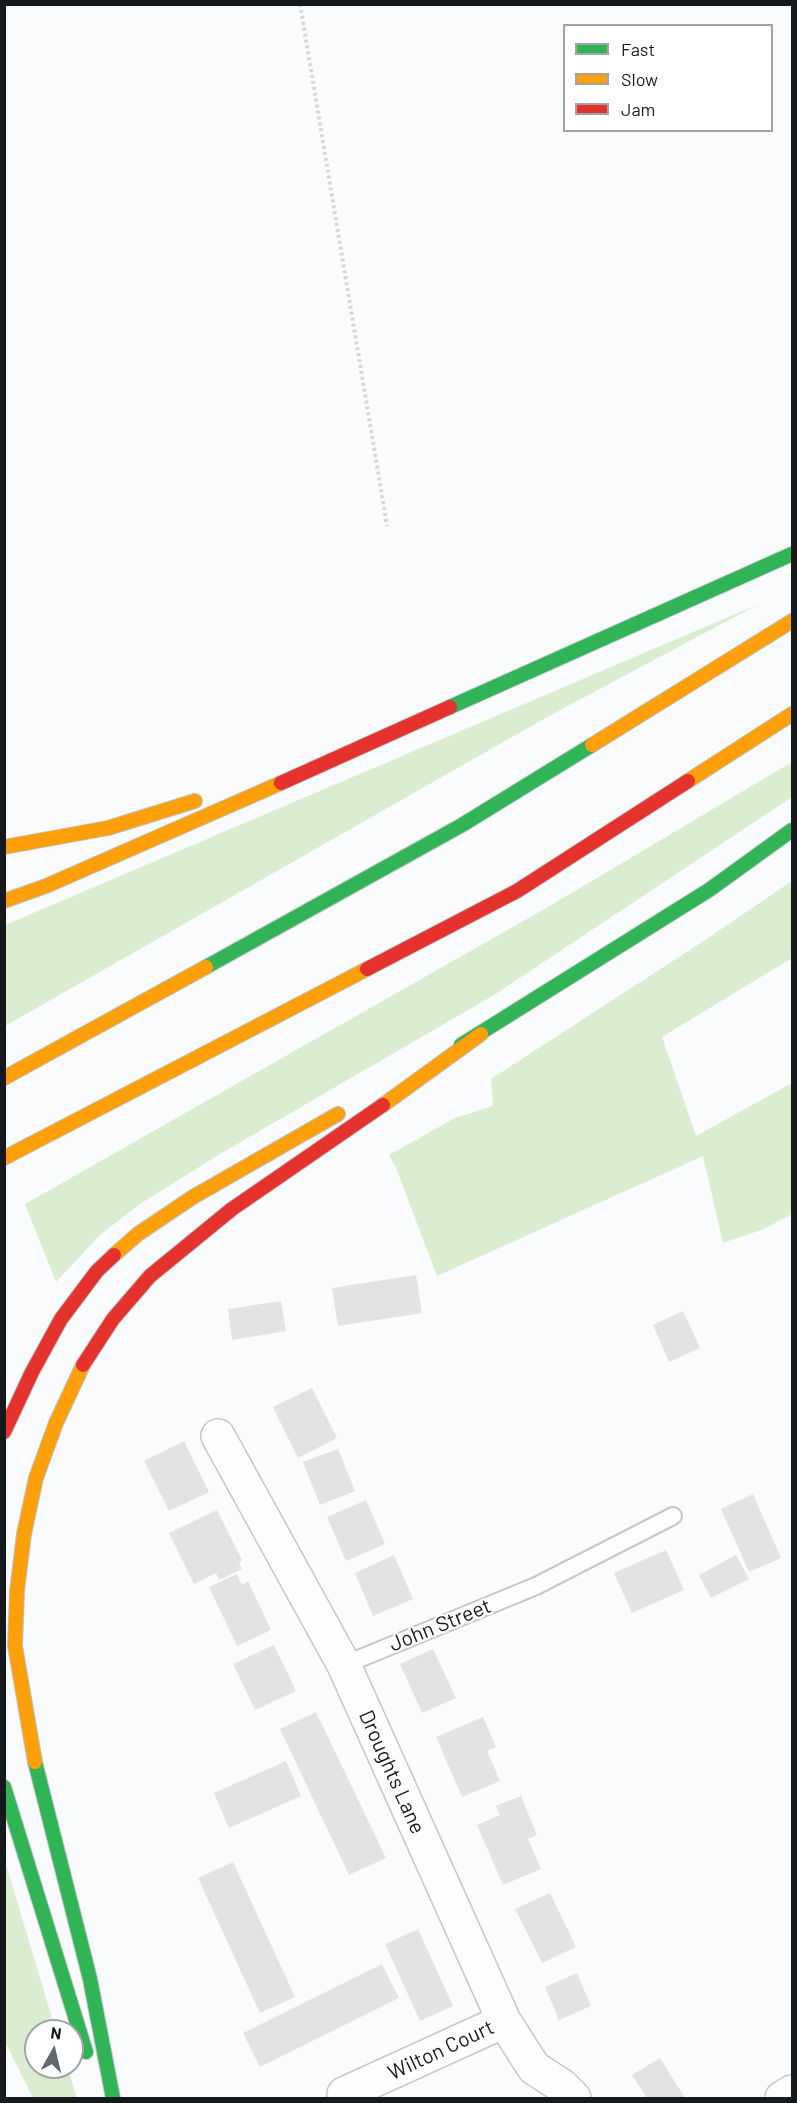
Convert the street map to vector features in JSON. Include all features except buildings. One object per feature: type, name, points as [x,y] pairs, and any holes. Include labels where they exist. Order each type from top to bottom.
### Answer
[{"type":"highway","points":[[4,901],[46,886],[346,754],[792,554]]},
{"type":"highway","points":[[4,1078],[462,825],[792,621]]},
{"type":"highway","points":[[4,1158],[517,891],[792,714]]},
{"type":"highway","points":[[233,789],[346,754]]},
{"type":"highway","points":[[4,847],[108,828],[210,796]]},
{"type":"highway","points":[[377,1092],[481,1034],[709,891],[792,830]]},
{"type":"highway","points":[[113,2098],[90,1979],[34,1759],[15,1646],[17,1591],[24,1534],[36,1478],[56,1423],[81,1368],[113,1319],[150,1276],[232,1209],[481,1034]]},
{"type":"highway","points":[[4,1432],[32,1372],[62,1319],[97,1271],[138,1234],[193,1197],[346,1109]]},
{"type":"highway","points":[[4,1787],[91,2067]]},
{"type":"street","name":"Droughts Lane","points":[[218,1436],[344,1665],[504,2020],[534,2068],[562,2086],[574,2098]]},
{"type":"street","name":"Wilton Court","points":[[344,2094],[504,2020]]},
{"type":"street","points":[[782,2098],[792,2092]]},
{"type":"lane","name":"John Street","points":[[344,1665],[536,1586],[673,1516]]},
{"type":"path","points":[[300,4],[387,526]]},
{"type":"green space","points":[[759,604],[549,716],[5,1026],[5,925]]},
{"type":"green space","points":[[792,762],[792,797],[494,995],[220,1154],[140,1204],[100,1235],[56,1282],[25,1204],[548,907]]},
{"type":"green space","points":[[792,881],[792,958],[662,1037],[696,1136],[792,1083],[792,1214],[764,1229],[723,1243],[703,1156],[437,1276],[389,1155],[455,1118],[493,1106],[491,1079]]},
{"type":"green space","points":[[5,1861],[52,2019],[24,2019],[24,2079],[71,2079],[77,2098],[33,2098],[5,2042]]},
{"type":"traffic: fast","points":[[450,707],[792,554]]},
{"type":"traffic: fast","points":[[206,967],[462,825],[592,745]]},
{"type":"traffic: fast","points":[[461,1045],[709,890],[792,830]]},
{"type":"traffic: fast","points":[[35,1762],[90,1979],[113,2098]]},
{"type":"traffic: fast","points":[[4,1787],[86,2052]]},
{"type":"traffic: slow","points":[[592,745],[792,621]]},
{"type":"traffic: slow","points":[[688,781],[792,714]]},
{"type":"traffic: slow","points":[[4,901],[46,886],[281,783]]},
{"type":"traffic: slow","points":[[4,847],[108,828],[195,801]]},
{"type":"traffic: slow","points":[[4,1078],[206,967]]},
{"type":"traffic: slow","points":[[4,1158],[367,969]]},
{"type":"traffic: slow","points":[[383,1105],[481,1034]]},
{"type":"traffic: slow","points":[[114,1255],[138,1234],[193,1197],[338,1114]]},
{"type":"traffic: slow","points":[[35,1762],[15,1646],[17,1591],[24,1534],[36,1478],[56,1423],[83,1365]]},
{"type":"traffic: jam","points":[[281,783],[450,707]]},
{"type":"traffic: jam","points":[[367,969],[517,891],[688,781]]},
{"type":"traffic: jam","points":[[83,1365],[113,1319],[150,1276],[232,1209],[383,1105]]},
{"type":"traffic: jam","points":[[4,1432],[32,1372],[61,1319],[97,1271],[114,1255]]}]
